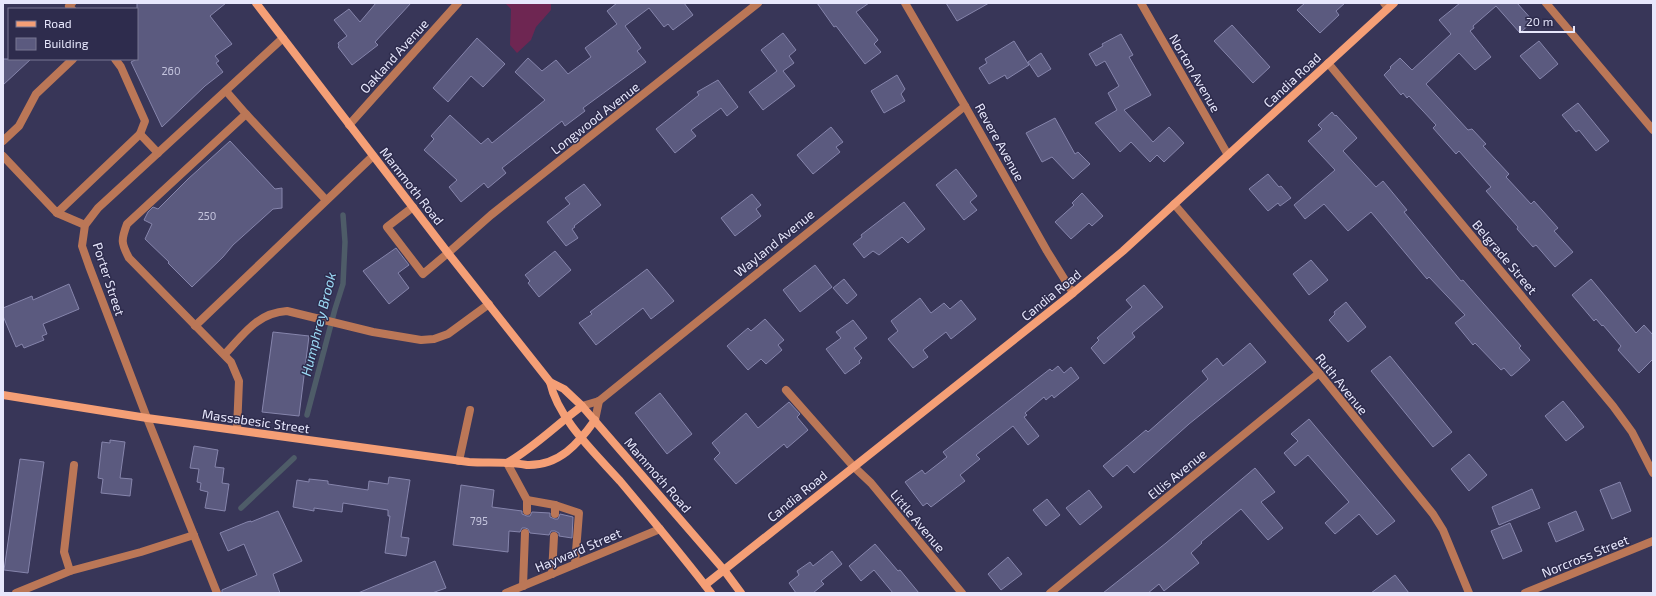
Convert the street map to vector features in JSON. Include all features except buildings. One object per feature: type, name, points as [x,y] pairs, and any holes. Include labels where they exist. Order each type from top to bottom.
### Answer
[{"type":"main road","name":"Mammoth Road","points":[[256,3],[448,253],[550,382],[553,395],[566,417],[582,438],[660,529],[711,593]]},
{"type":"main road","name":"Candia Road","points":[[705,585],[853,466],[964,381],[1073,293],[1228,155],[1389,5]]},
{"type":"main road","name":"Mammoth Road","points":[[550,382],[564,389],[595,420],[724,570],[741,593]]},
{"type":"main road","name":"Massabesic Street","points":[[3,395],[147,418],[488,464],[507,463],[528,465],[545,463],[561,457],[582,438],[595,420]]},
{"type":"main road","name":"Massabesic Street","points":[[507,463],[526,452],[566,417],[582,406]]},
{"type":"street","name":"Oakland Avenue","points":[[349,125],[458,3]]},
{"type":"street","name":"Longwood Avenue","points":[[413,207],[387,227],[423,274],[497,210],[758,3]]},
{"type":"street","name":"Revere Avenue","points":[[905,3],[1047,251],[1073,293]]},
{"type":"street","name":"Norton Avenue","points":[[1142,3],[1228,155]]},
{"type":"street","points":[[1546,3],[1653,130]]},
{"type":"street","name":"Porter Street","points":[[217,593],[147,418],[82,246],[85,225],[98,208],[283,38]]},
{"type":"street","points":[[3,140],[19,126],[36,94],[72,60]]},
{"type":"street","points":[[57,213],[140,134],[145,121],[122,67],[116,60]]},
{"type":"street","name":"Belgrade Street","points":[[1328,63],[1613,406],[1632,432],[1653,474]]},
{"type":"street","points":[[226,91],[326,200]]},
{"type":"street","name":"Wayland Avenue","points":[[582,406],[599,401],[965,106]]},
{"type":"street","points":[[237,430],[239,381],[237,373],[225,354],[195,326],[129,258],[123,246],[122,237],[127,224],[246,114]]},
{"type":"street","points":[[140,134],[158,153]]},
{"type":"street","points":[[3,156],[57,213],[85,225]]},
{"type":"street","points":[[195,326],[373,156]]},
{"type":"street","name":"Ruth Avenue","points":[[1174,204],[1319,373],[1433,514],[1443,530],[1469,593]]},
{"type":"street","points":[[225,354],[260,319],[277,312],[287,311],[373,332],[421,340],[434,340],[448,334],[489,304]]},
{"type":"street","name":"Ellis Avenue","points":[[1050,593],[1319,373]]},
{"type":"street","name":"Little Avenue","points":[[786,390],[870,484],[962,593]]},
{"type":"street","points":[[595,420],[599,401]]},
{"type":"street","points":[[459,461],[470,410]]},
{"type":"street","points":[[507,463],[527,500],[527,511]]},
{"type":"street","points":[[70,572],[64,552],[74,465]]},
{"type":"street","points":[[527,500],[555,510],[579,513],[575,564]]},
{"type":"street","name":"Hayward Street","points":[[506,593],[660,529]]},
{"type":"street","points":[[523,586],[525,533]]},
{"type":"street","points":[[16,593],[70,572],[194,535]]},
{"type":"street","points":[[552,574],[554,536]]},
{"type":"street","name":"Norcross Street","points":[[1525,593],[1653,541]]},
{"type":"shaded area","points":[[505,3],[551,3],[551,10],[536,27],[531,40],[517,53],[510,45],[511,9]]},
{"type":"waterway","name":"Humphrey Brook","points":[[307,415],[343,284],[345,242],[343,215]]},
{"type":"waterway","name":"Humphrey Brook","points":[[241,508],[294,458]]}]
